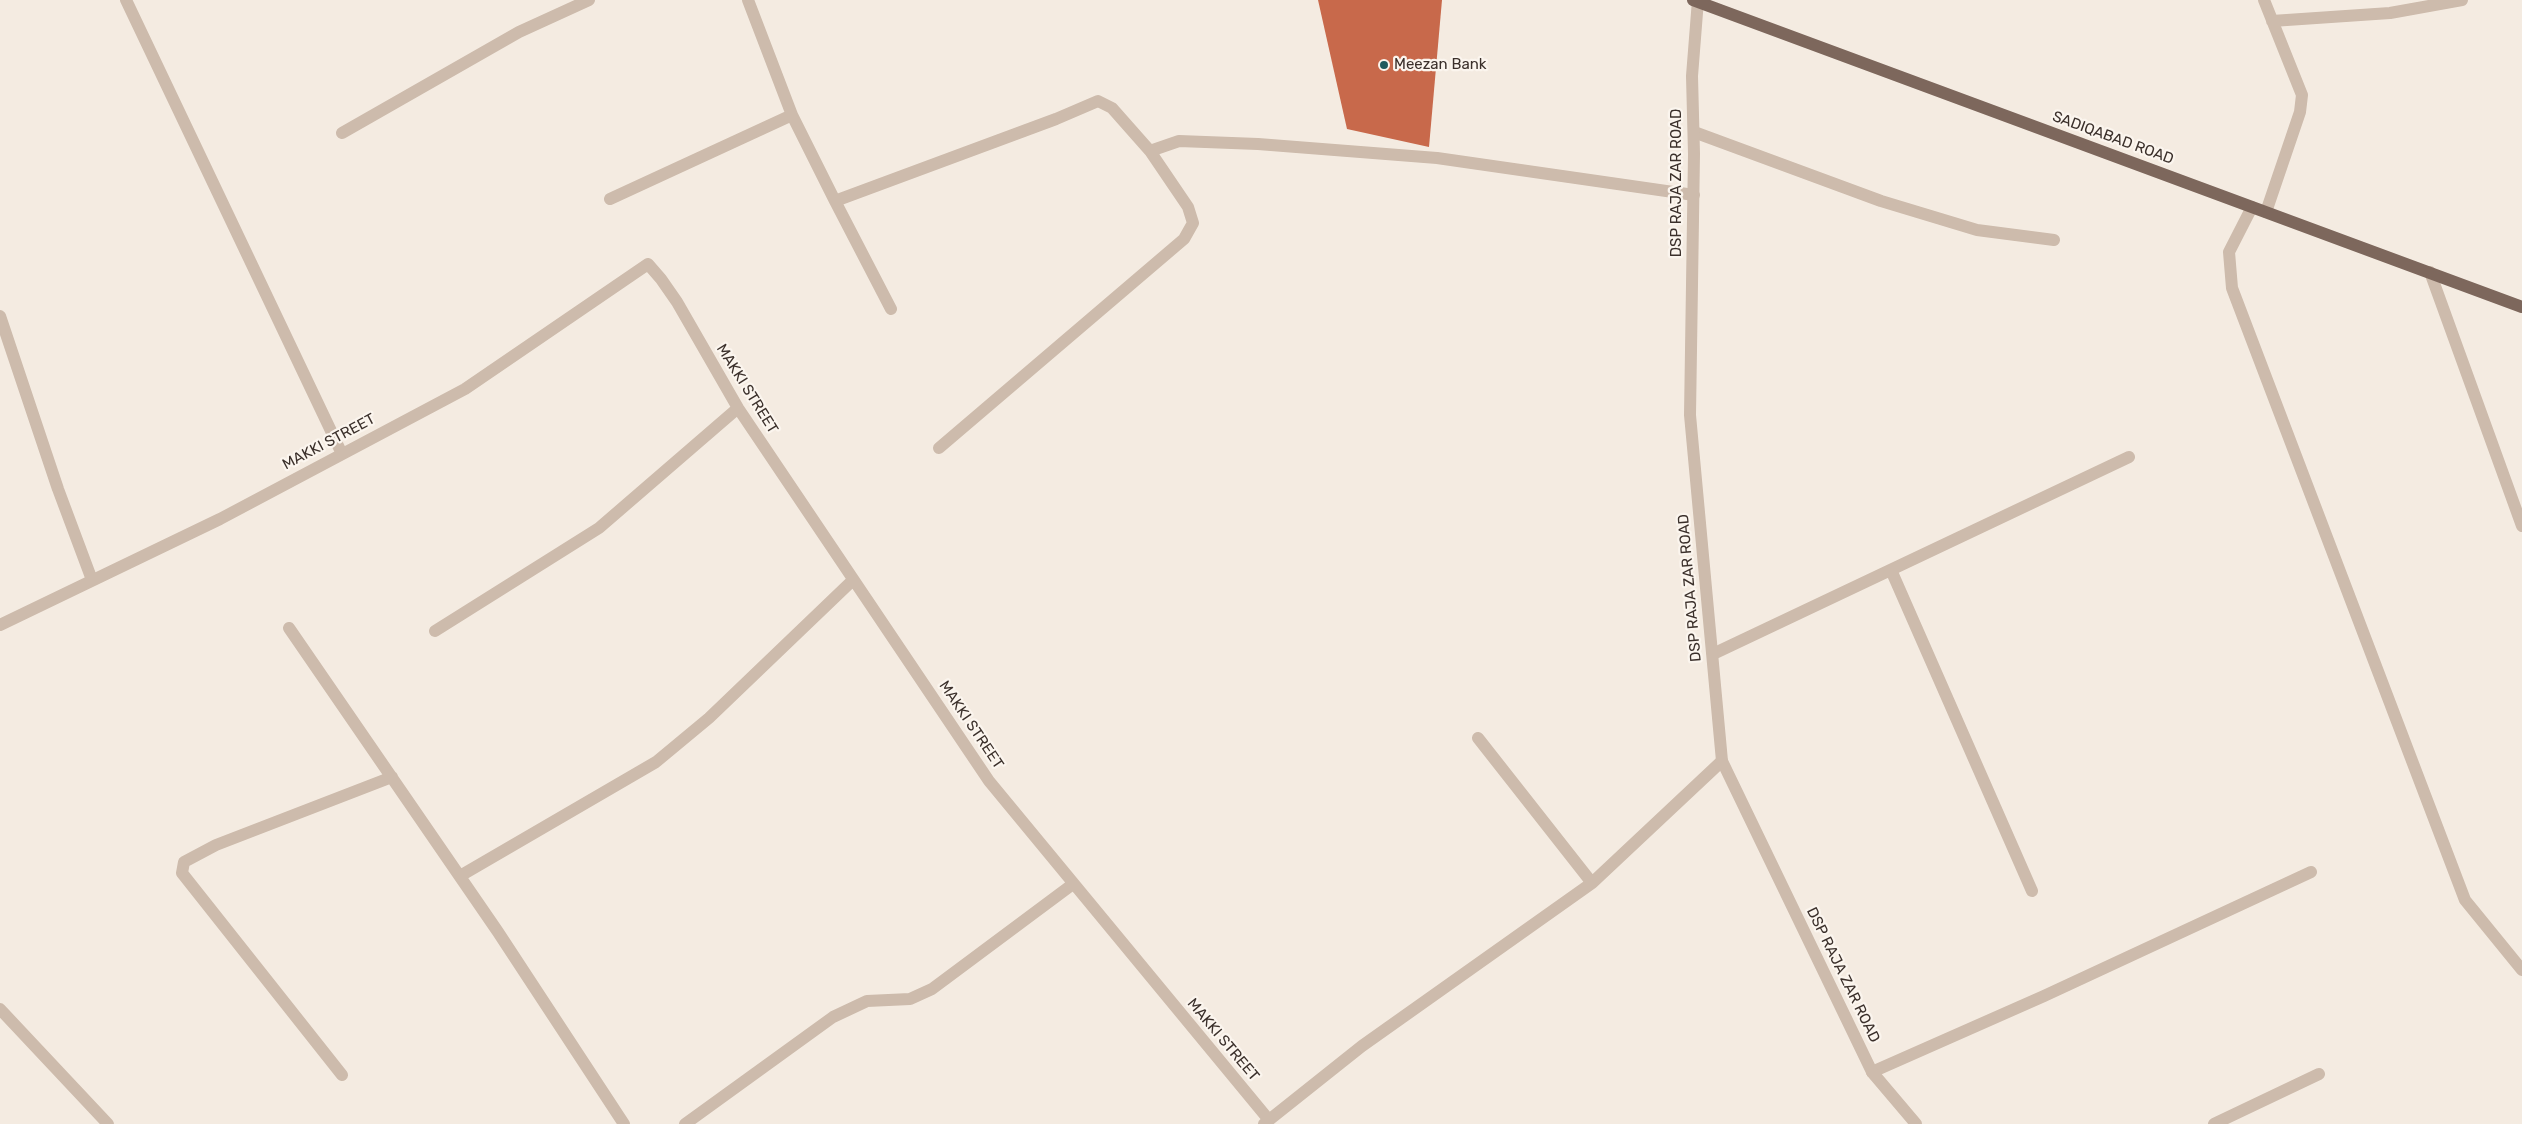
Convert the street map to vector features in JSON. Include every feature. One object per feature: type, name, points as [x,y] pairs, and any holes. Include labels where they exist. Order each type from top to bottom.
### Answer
[{"type":"main road","name":"SADIQABAD ROAD","points":[[1696,1],[2430,272],[2522,308]]},
{"type":"street","points":[[126,0],[342,454]]},
{"type":"street","points":[[342,133],[519,32],[589,0]]},
{"type":"street","points":[[748,0],[792,115],[891,309]]},
{"type":"street","points":[[2264,0],[2302,96],[2300,112],[2266,212]]},
{"type":"street","points":[[2272,21],[2390,13],[2462,0]]},
{"type":"street","name":"DSP RAJA ZAR ROAD","points":[[1696,1],[1692,76],[1694,195],[1690,415],[1722,761],[1872,1072],[1916,1124]]},
{"type":"street","points":[[835,201],[1056,119],[1098,101],[1112,108],[1150,151],[1188,206],[1193,223],[1184,239],[939,448]]},
{"type":"street","points":[[610,199],[792,115]]},
{"type":"street","points":[[1694,132],[1881,201],[1977,230],[2054,240]]},
{"type":"street","points":[[1150,151],[1179,141],[1258,144],[1437,158],[1694,195]]},
{"type":"street","points":[[2252,207],[2229,252],[2232,288],[2465,900],[2522,970]]},
{"type":"street","name":"MAKKI STREET","points":[[0,625],[220,519],[465,389],[648,264],[677,302],[738,408],[989,782],[1267,1122]]},
{"type":"street","points":[[2430,272],[2522,526]]},
{"type":"street","points":[[0,316],[58,489],[92,580]]},
{"type":"street","points":[[435,631],[599,528],[738,408]]},
{"type":"street","points":[[1712,654],[2129,457]]},
{"type":"street","points":[[1891,570],[2032,891]]},
{"type":"street","points":[[460,876],[656,762],[709,718],[853,580]]},
{"type":"street","points":[[289,628],[460,876],[624,1124]]},
{"type":"street","points":[[1478,738],[1592,883]]},
{"type":"street","points":[[1267,1122],[1362,1046],[1592,883],[1722,761]]},
{"type":"street","points":[[342,1075],[193,889],[182,873],[183,867],[184,862],[216,845],[392,777]]},
{"type":"street","points":[[1872,1072],[2044,996],[2312,872]]},
{"type":"street","points":[[685,1124],[833,1017],[867,1001],[910,999],[932,989],[1073,884]]},
{"type":"street","points":[[0,1009],[108,1124]]},
{"type":"street","points":[[2214,1124],[2319,1074]]},
{"type":"building","name":"Meezan Bank","points":[[1318,0],[1442,0],[1429,147],[1347,129]]},
{"type":"place","name":"Meezan Bank","points":[[1384,65]]}]
